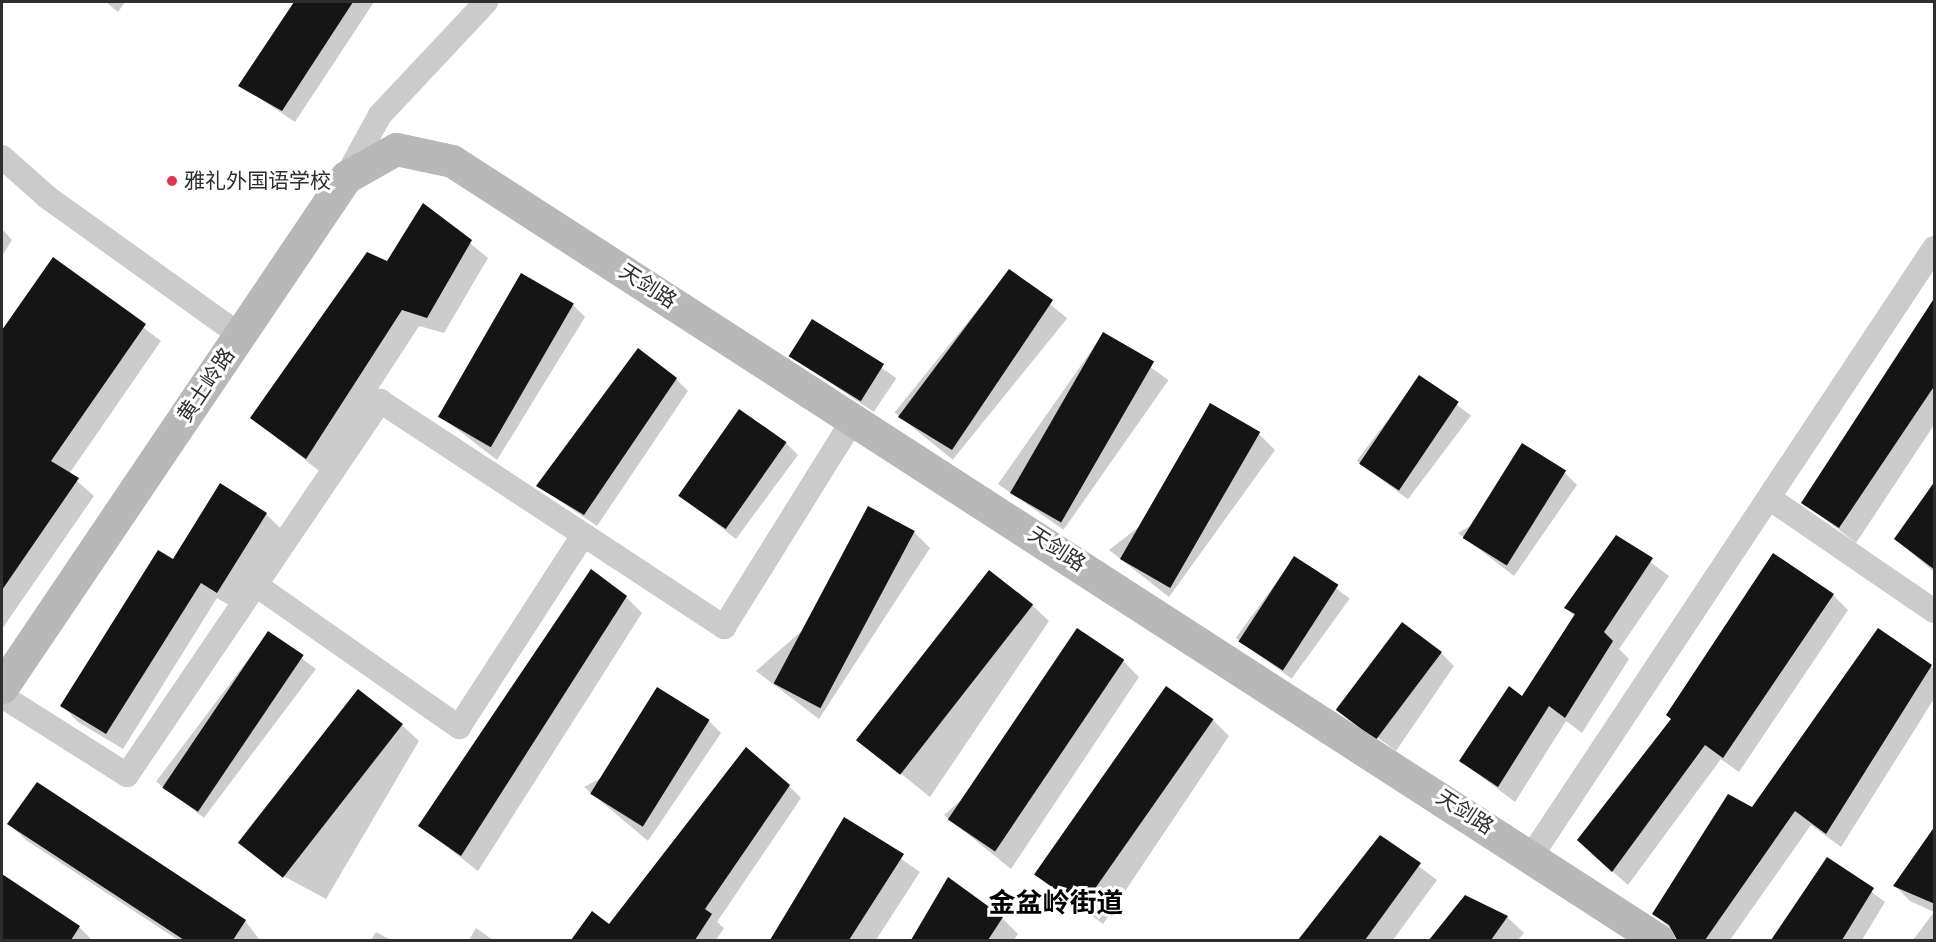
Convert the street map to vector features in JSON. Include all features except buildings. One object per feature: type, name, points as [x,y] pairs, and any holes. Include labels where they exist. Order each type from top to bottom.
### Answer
[{"type":"street","points":[[346,177],[380,115],[486,2]]},
{"type":"street","name":"黄土岭路","points":[[2,687],[346,177],[396,149],[452,161]]},
{"type":"street","points":[[2,157],[47,198],[240,335]]},
{"type":"street","name":"天剑路","points":[[452,161],[1532,855],[1658,940]]},
{"type":"street","points":[[1532,855],[1935,248]]},
{"type":"street","points":[[2,696],[128,775],[380,401],[724,627],[854,418]]},
{"type":"street","points":[[1769,498],[1935,611]]},
{"type":"street","points":[[256,585],[459,727],[583,535]]},
{"type":"place","name":"雅礼外国语学校","points":[[172,181]]},
{"type":"district","name":"金盆岭街道","points":[[1056,904]]}]
